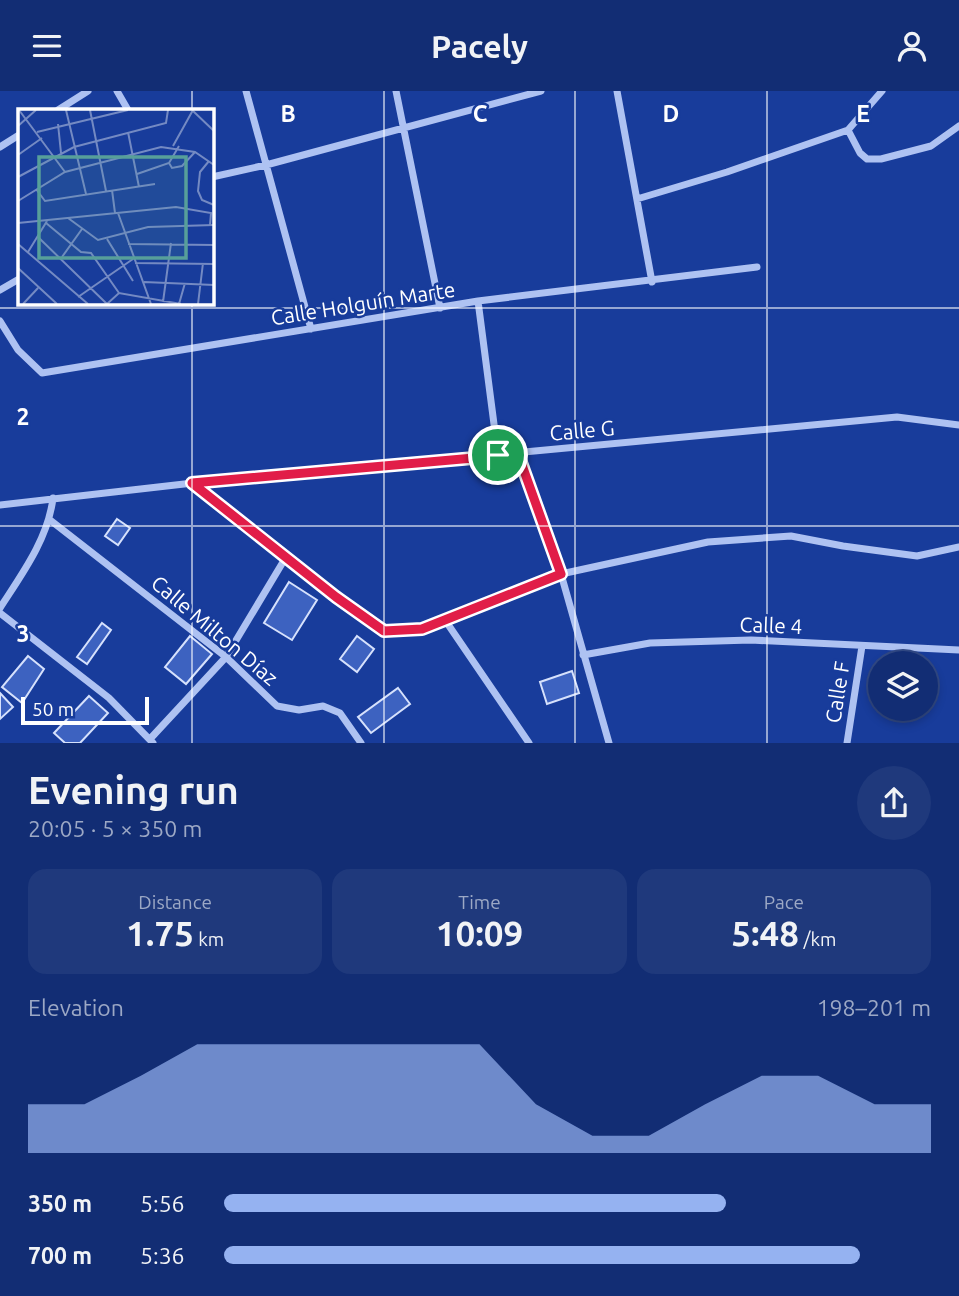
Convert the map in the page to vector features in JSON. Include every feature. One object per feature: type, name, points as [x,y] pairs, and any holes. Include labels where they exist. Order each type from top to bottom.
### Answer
[{"type":"street","points":[[60,109],[88,91]]},
{"type":"street","points":[[117,91],[127,109]]},
{"type":"street","points":[[246,91],[311,329]]},
{"type":"street","points":[[396,91],[440,307]]},
{"type":"street","points":[[214,177],[267,165],[541,91]]},
{"type":"street","points":[[617,91],[652,282]]},
{"type":"street","points":[[637,199],[727,172],[848,129],[882,91]]},
{"type":"street","points":[[848,129],[860,153],[867,159],[881,159],[931,146],[959,126]]},
{"type":"street","points":[[0,147],[18,136]]},
{"type":"street","name":"Calle Holguín Marte","points":[[0,321],[18,350],[42,373],[478,301],[652,282],[757,267]]},
{"type":"street","points":[[0,290],[18,280]]},
{"type":"street","points":[[478,301],[498,455]]},
{"type":"street","name":"Calle G","points":[[0,505],[192,483],[897,417],[959,425]]},
{"type":"street","points":[[518,454],[561,574],[609,743]]},
{"type":"street","points":[[192,483],[384,631],[422,629],[561,574],[708,542],[791,536],[843,546],[917,555],[959,547]]},
{"type":"street","points":[[0,608],[29,563],[50,520],[53,498]]},
{"type":"street","name":"Calle Milton Díaz","points":[[50,520],[226,657],[277,706],[299,710],[323,706],[340,713],[361,743]]},
{"type":"street","points":[[0,613],[109,698],[152,741],[226,657],[286,557]]},
{"type":"street","points":[[445,620],[529,743]]},
{"type":"street","name":"Calle 4","points":[[583,655],[650,643],[751,641],[959,650]]},
{"type":"street","name":"Calle F","points":[[847,743],[862,646]]},
{"type":"building","points":[[117,519],[130,528],[118,545],[105,536]]},
{"type":"building","points":[[289,582],[317,600],[292,640],[264,623]]},
{"type":"building","points":[[102,623],[111,630],[87,664],[77,657]]},
{"type":"building","points":[[190,636],[212,654],[186,684],[165,667]]},
{"type":"building","points":[[357,636],[374,649],[357,672],[340,659]]},
{"type":"building","points":[[28,656],[44,669],[22,703],[2,687]]},
{"type":"building","points":[[572,671],[579,693],[547,704],[540,682]]},
{"type":"building","points":[[398,688],[410,704],[371,733],[358,717]]},
{"type":"building","points":[[0,693],[13,707],[0,719]]},
{"type":"building","points":[[89,696],[108,713],[80,743],[65,743],[54,733]]},
{"type":"route","points":[[518,454],[561,574],[422,629],[384,631],[336,597],[192,483],[396,465],[498,455],[518,454]]}]
